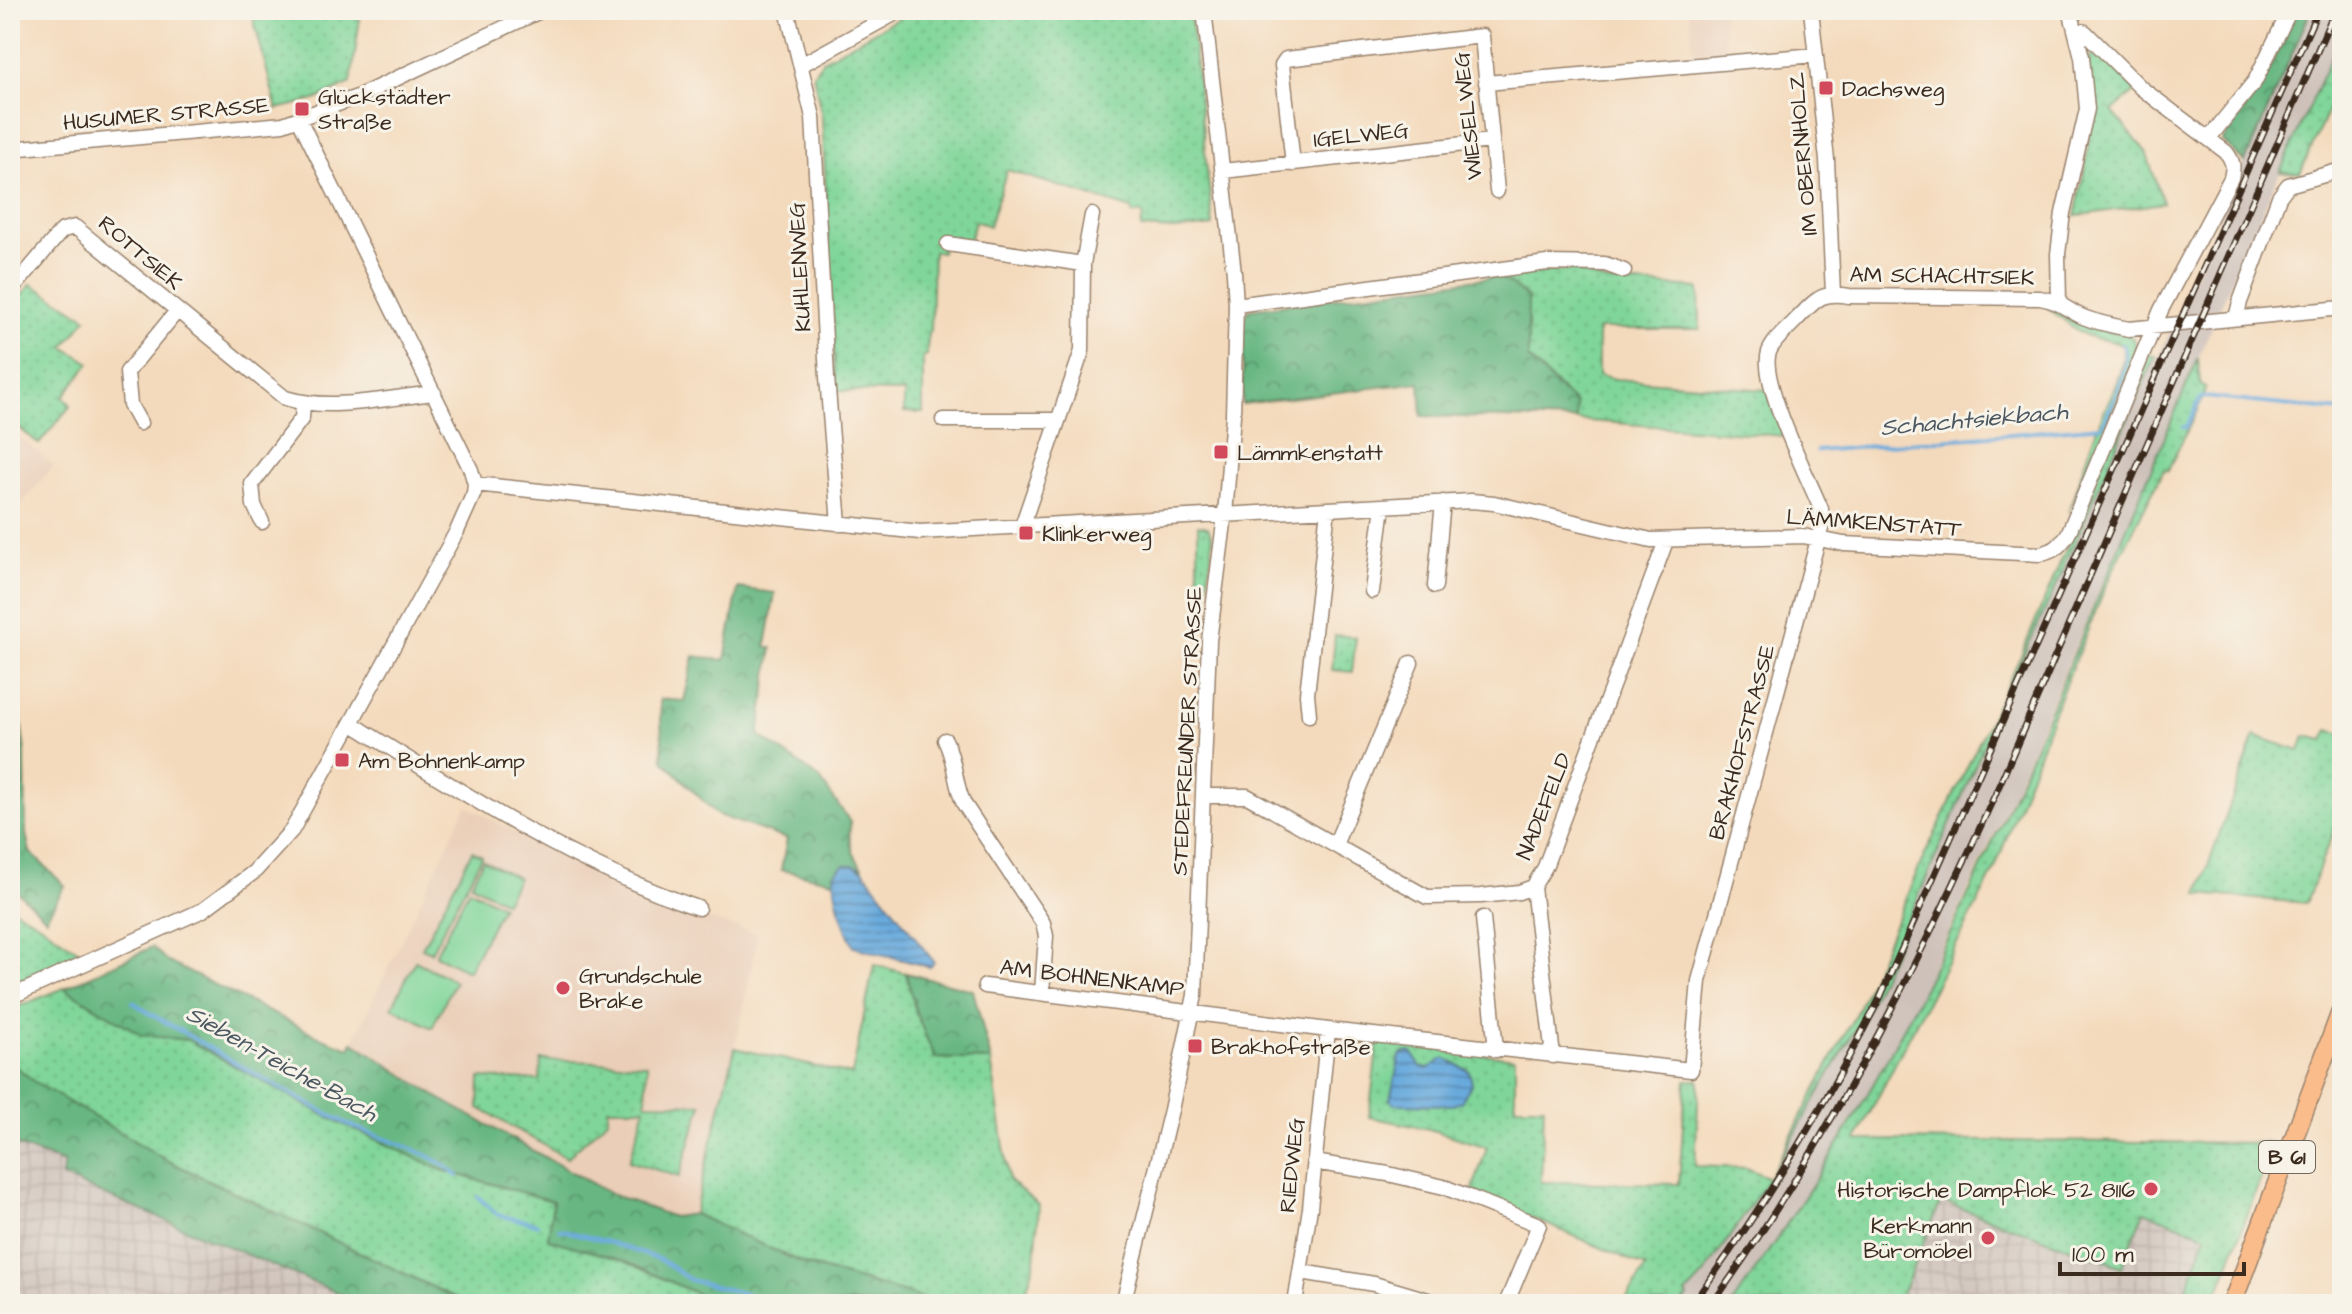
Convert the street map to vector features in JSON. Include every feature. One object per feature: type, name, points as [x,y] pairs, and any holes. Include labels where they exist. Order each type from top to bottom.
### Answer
[{"type":"main road","name":"B 61","points":[[2232,1304],[2342,1009]]},
{"type":"street","name":"HUSUMER STRASSE","points":[[10,149],[253,128],[299,119],[357,97],[542,10]]},
{"type":"street","name":"KUHLENWEG","points":[[787,10],[813,117],[827,377],[839,524]]},
{"type":"street","points":[[801,65],[901,10]]},
{"type":"street","name":"STEDEFREUNDER STRASSE","points":[[1123,1304],[1193,1011],[1209,633],[1225,515],[1243,304],[1229,170],[1204,10]]},
{"type":"street","name":"IM OBERNHOLZ","points":[[1811,10],[1827,160],[1827,295]]},
{"type":"street","points":[[2059,302],[2058,254],[2063,213],[2087,109],[2084,72],[2070,10]]},
{"type":"street","points":[[2209,138],[2255,81],[2290,10]]},
{"type":"street","points":[[2076,29],[2085,32],[2141,88],[2209,138],[2233,161],[2231,178],[2154,327]]},
{"type":"street","name":"WIESELWEG","points":[[1293,164],[1282,65],[1286,59],[1482,36],[1497,191]]},
{"type":"street","points":[[1486,83],[1816,55]]},
{"type":"street","points":[[10,997],[181,922],[220,900],[267,860],[292,830],[471,502],[475,484],[434,393],[299,119]]},
{"type":"street","name":"IGELWEG","points":[[1229,170],[1491,141]]},
{"type":"street","points":[[2236,318],[2279,197],[2288,185],[2342,170]]},
{"type":"street","points":[[1022,526],[1082,351],[1083,264],[1092,215]]},
{"type":"street","name":"ROTTSIEK","points":[[10,292],[58,235],[75,227],[277,393],[303,404]]},
{"type":"street","points":[[948,244],[1083,264]]},
{"type":"street","points":[[1243,304],[1547,263],[1605,264],[1624,271]]},
{"type":"street","name":"AM SCHACHTSIEK","points":[[1827,295],[2040,298],[2059,302],[2079,315],[2103,324],[2129,329],[2342,308]]},
{"type":"street","name":"BRAKHOFSTRASSE","points":[[1193,1011],[1496,1050],[1691,1070],[1699,981],[1822,525],[1821,509],[1771,388],[1768,372],[1770,351],[1827,295]]},
{"type":"street","name":"ROTTSIEK","points":[[140,423],[130,405],[127,372],[177,311]]},
{"type":"street","name":"LÄMMKENSTATT","points":[[475,484],[920,532],[1443,502],[1494,503],[1651,540],[1803,536],[1844,544],[2025,553],[2052,551],[2061,546],[2068,534],[2154,327]]},
{"type":"street","points":[[262,522],[254,505],[252,484],[302,418],[303,404],[434,393]]},
{"type":"street","points":[[943,420],[1058,420]]},
{"type":"street","points":[[1435,586],[1443,502]]},
{"type":"street","points":[[1372,591],[1383,506]]},
{"type":"street","points":[[1309,715],[1307,694],[1328,509]]},
{"type":"street","name":"NADEFELD","points":[[1203,796],[1247,796],[1427,897],[1481,896],[1519,892],[1533,887],[1545,867],[1666,541]]},
{"type":"street","points":[[1335,845],[1411,663]]},
{"type":"street","points":[[351,723],[469,798],[591,863],[666,898],[698,908]]},
{"type":"street","points":[[945,740],[953,756],[964,804],[1043,923],[1046,936],[1042,993]]},
{"type":"street","points":[[1533,887],[1553,1056]]},
{"type":"street","points":[[1483,918],[1496,1050]]},
{"type":"street","name":"AM BOHNENKAMP","points":[[985,986],[1193,1011]]},
{"type":"street","name":"RIEDWEG","points":[[1295,1304],[1328,1030]]},
{"type":"street","points":[[1314,1162],[1444,1187],[1539,1225],[1506,1304]]},
{"type":"street","points":[[1301,1272],[1374,1284],[1441,1304]]},
{"type":"shaded area","points":[[1689,10],[1723,10],[1726,53],[1694,56]]},
{"type":"shaded area","points":[[2311,10],[2342,10],[2342,32],[2208,335],[2011,797],[1911,1013],[1855,1115],[1794,1215],[1732,1304],[1682,1304],[1774,1171],[1831,1074],[1883,975]]},
{"type":"shaded area","points":[[10,429],[54,466],[10,518]]},
{"type":"shaded area","name":"Grundschule Brake","points":[[466,806],[654,903],[758,934],[735,1048],[694,1214],[673,1217],[611,1194],[439,1098],[353,1042]]},
{"type":"shaded area","points":[[10,1143],[65,1163],[62,1177],[365,1304],[10,1304]]},
{"type":"shaded area","name":"Kerkmann Büromöbel","points":[[1940,1201],[2122,1267],[2143,1211],[2206,1235],[2181,1304],[1898,1304]]},
{"type":"green space","points":[[251,10],[361,10],[351,83],[315,100],[277,109]]},
{"type":"green space","points":[[913,10],[1190,10],[1213,226],[1176,230],[1141,228],[1143,214],[1132,214],[1132,209],[1007,170],[989,226],[975,221],[969,241],[945,237],[942,252],[933,251],[931,332],[928,332],[927,356],[923,356],[923,413],[904,412],[904,392],[836,391],[822,117],[813,74],[823,60]]},
{"type":"green space","points":[[2295,10],[2311,10],[2245,162],[2222,141],[2263,85]]},
{"type":"green space","points":[[2342,32],[2342,79],[2300,173],[2280,172]]},
{"type":"green space","points":[[2096,49],[2136,91],[2112,111],[2146,152],[2163,203],[2075,216],[2092,114],[2088,60]]},
{"type":"green space","points":[[1573,270],[1606,282],[1699,288],[1700,329],[1598,329],[1598,375],[1767,390],[1784,436],[1576,420],[1576,404],[1528,358],[1528,298],[1500,276]]},
{"type":"green space","points":[[1500,276],[1528,298],[1528,358],[1576,404],[1576,420],[1422,416],[1420,382],[1242,404],[1244,318],[1250,309]]},
{"type":"green space","points":[[31,284],[87,318],[64,347],[90,363],[63,397],[71,405],[39,444],[10,420],[10,309]]},
{"type":"green space","points":[[2048,306],[2099,329],[2127,334],[2134,339],[2136,346],[2134,361],[2068,513],[2119,375],[2123,346],[2081,332]]},
{"type":"green space","points":[[2148,355],[2155,356],[2063,571],[1864,1014],[1774,1171],[1682,1304],[1623,1304],[1646,1267],[1472,1192],[1487,1147],[1429,1129],[1369,1117],[1378,1041],[1515,1058],[1515,1106],[1544,1106],[1541,1182],[1679,1184],[1686,1080],[1699,1080],[1695,1166],[1747,1168],[1769,1178],[1858,1009],[1921,863],[2022,653]]},
{"type":"green space","points":[[2198,358],[2200,384],[2205,387],[2203,398],[2111,574],[2059,699],[1994,871],[1856,1140],[2274,1143],[2214,1304],[2181,1304],[2206,1235],[2144,1211],[2122,1267],[1941,1201],[1898,1304],[1732,1304],[1828,1161],[1912,1011],[2025,769]]},
{"type":"green space","points":[[1198,525],[1208,527],[1213,540],[1203,623],[1198,623]]},
{"type":"green space","points":[[738,588],[775,593],[766,646],[772,648],[759,735],[819,778],[851,823],[852,848],[864,871],[859,867],[834,874],[834,881],[781,870],[787,839],[717,815],[663,760],[660,699],[684,701],[694,656],[725,660]]},
{"type":"green space","points":[[1335,635],[1356,637],[1352,672],[1332,670]]},
{"type":"green space","points":[[10,686],[19,708],[25,752],[26,834],[30,852],[65,886],[46,918],[10,885]]},
{"type":"green space","points":[[2329,730],[2342,734],[2342,808],[2306,903],[2198,894],[2255,736],[2300,751],[2305,736],[2324,740]]},
{"type":"green space","points":[[472,851],[482,856],[431,952],[422,948]]},
{"type":"green space","points":[[483,860],[518,878],[505,902],[471,884]]},
{"type":"green space","points":[[469,889],[502,906],[468,971],[435,955]]},
{"type":"green space","points":[[10,907],[35,921],[86,956],[10,990]]},
{"type":"green space","points":[[152,947],[168,962],[322,1038],[350,1048],[353,1042],[439,1098],[611,1194],[673,1217],[694,1214],[807,1265],[930,1300],[930,1304],[730,1304],[700,1295],[624,1261],[548,1239],[553,1201],[442,1170],[326,1116],[188,1040],[142,1035],[64,988]]},
{"type":"green space","points":[[415,961],[455,981],[432,1028],[392,1007]]},
{"type":"green space","points":[[874,965],[906,973],[916,1013],[935,1058],[991,1060],[1009,1181],[1039,1205],[1035,1262],[1022,1304],[930,1304],[929,1300],[807,1265],[694,1214],[735,1048],[852,1075]]},
{"type":"green space","points":[[906,973],[973,990],[991,1060],[935,1058],[916,1013]]},
{"type":"green space","points":[[64,988],[142,1035],[188,1040],[326,1116],[442,1170],[553,1201],[624,1261],[700,1295],[730,1304],[468,1304],[168,1161],[35,1082],[10,1062],[10,1010]]},
{"type":"green space","points":[[541,1060],[647,1064],[646,1103],[702,1104],[679,1177],[629,1161],[645,1108],[608,1108],[608,1119],[567,1158],[479,1108],[480,1078],[540,1080]]},
{"type":"green space","points":[[10,1062],[35,1082],[168,1161],[468,1304],[365,1304],[62,1177],[64,1163],[10,1143]]},
{"type":"water","points":[[843,865],[854,865],[864,871],[934,962],[930,967],[854,947],[836,893],[834,874]]},
{"type":"water","points":[[1411,1052],[1421,1067],[1428,1069],[1444,1058],[1469,1071],[1472,1083],[1461,1102],[1453,1105],[1394,1104],[1390,1099],[1400,1056]]},
{"type":"waterway","name":"Schachtsiekbach","points":[[1817,451],[2102,426],[2123,372],[2125,351],[2122,344]]},
{"type":"waterway","name":"Schachtsiekbach","points":[[2183,427],[2186,427],[2204,397],[2342,411]]},
{"type":"waterway","name":"Sieben-Teiche-Bach","points":[[133,1002],[298,1098],[348,1124],[433,1158],[458,1176]]},
{"type":"waterway","name":"Sieben-Teiche-Bach","points":[[478,1197],[498,1215],[537,1224]]},
{"type":"waterway","name":"Sieben-Teiche-Bach","points":[[559,1229],[661,1260],[690,1280],[785,1304]]},
{"type":"railway","points":[[1692,1304],[1744,1231],[1792,1155],[1880,998],[2318,10]]},
{"type":"railway","points":[[1712,1304],[1754,1244],[1831,1120],[1933,927],[1995,795],[2335,10]]},
{"type":"place","name":"Dachsweg","points":[[1826,88]]},
{"type":"place","name":"Glückstädter Straße","points":[[302,109]]},
{"type":"place","name":"Lämmkenstatt","points":[[1221,452]]},
{"type":"place","name":"Klinkerweg","points":[[1026,533]]},
{"type":"place","name":"Am Bohnenkamp","points":[[342,760]]},
{"type":"place","name":"Grundschule Brake","points":[[563,988]]},
{"type":"place","name":"Brakhofstraße","points":[[1195,1046]]},
{"type":"place","name":"Historische Dampflok 52 8116","points":[[2151,1189]]},
{"type":"place","name":"Kerkmann Büromöbel","points":[[1988,1238]]}]
